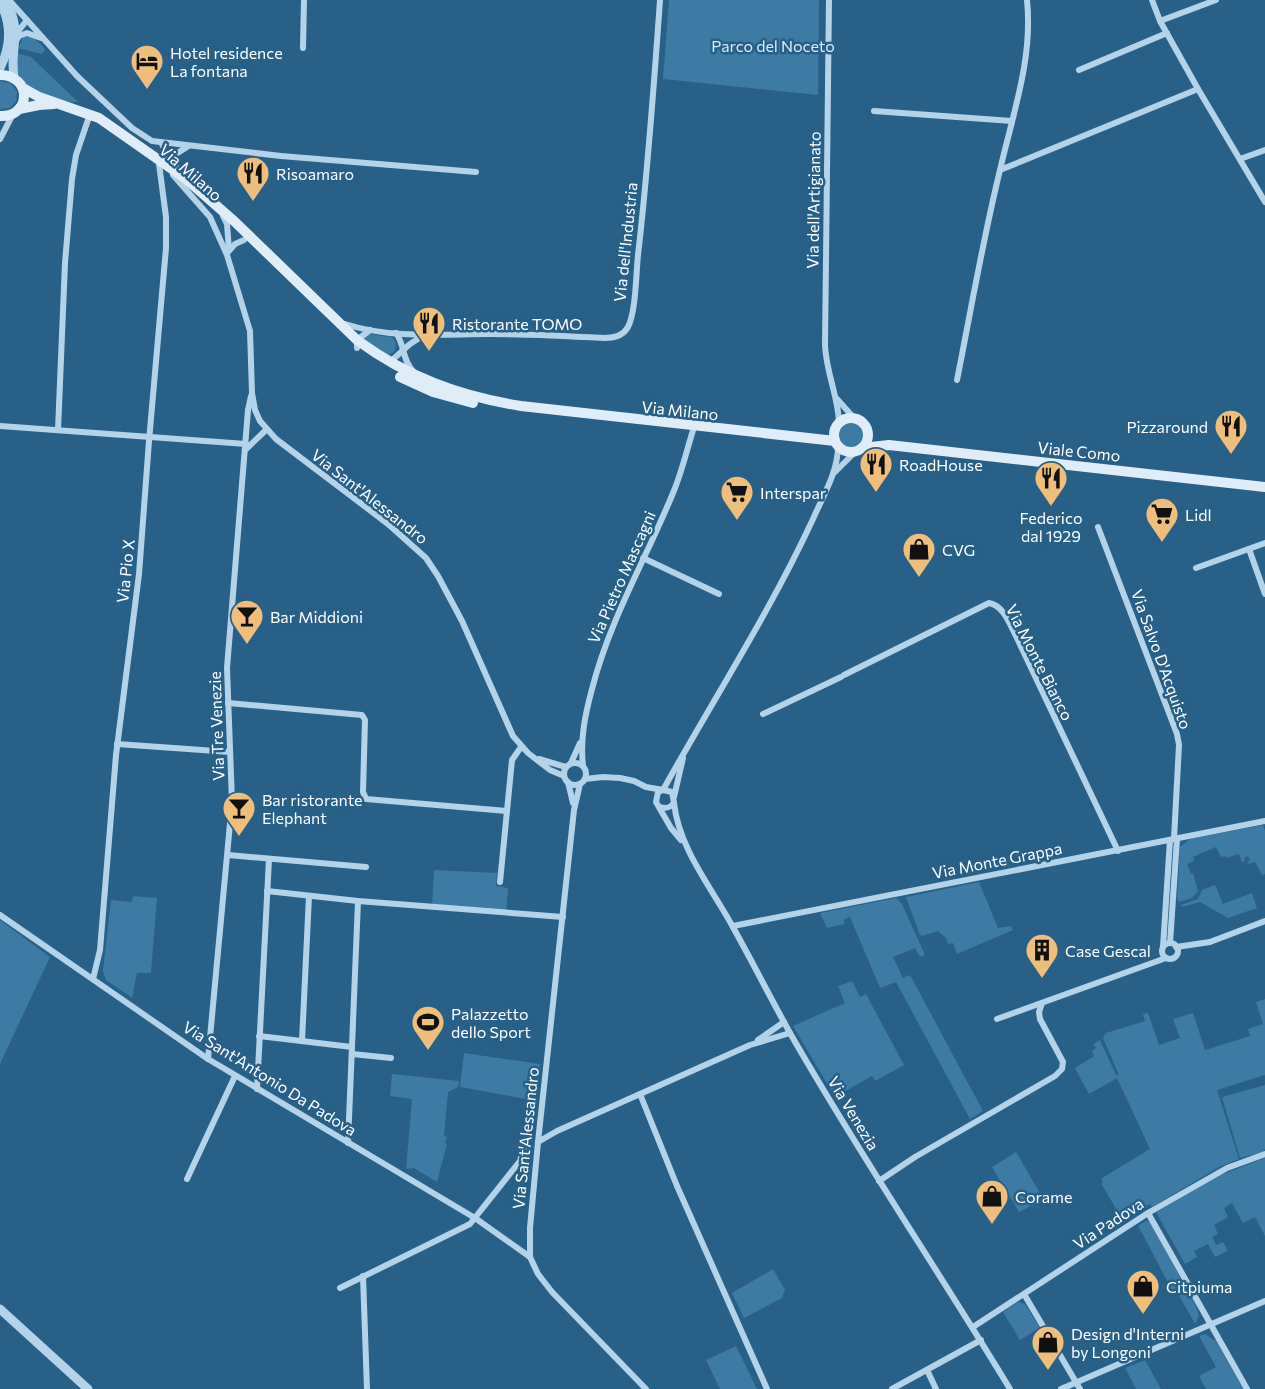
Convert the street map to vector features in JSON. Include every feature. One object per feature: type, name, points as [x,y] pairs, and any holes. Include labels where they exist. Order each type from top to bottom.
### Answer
[{"type":"main road","points":[[0,75],[14,77],[23,88],[36,95],[90,114],[107,123],[139,147]]},
{"type":"main road","points":[[16,112],[24,99],[23,88]]},
{"type":"main road","points":[[0,116],[39,105],[60,104]]},
{"type":"main road","name":"Via Milano","points":[[139,147],[159,164],[173,170],[227,224],[360,347],[400,377],[448,397],[496,407],[810,437],[837,444]]},
{"type":"main road","name":"Via Milano","points":[[139,147],[202,191],[339,322],[360,347],[423,379],[478,398],[547,411]]},
{"type":"main road","points":[[810,437],[839,422],[854,418],[864,423],[889,445]]},
{"type":"main road","points":[[839,422],[834,435],[837,444],[850,452],[860,449],[866,442],[867,428]]},
{"type":"main road","name":"Viale Como","points":[[860,449],[889,445],[1265,487]]},
{"type":"street","points":[[7,0],[77,76],[145,138],[165,144],[189,147],[476,172]]},
{"type":"street","points":[[7,0],[14,19],[16,38],[12,64],[14,77]]},
{"type":"street","points":[[303,48],[304,0]]},
{"type":"street","name":"Via dell'Industria","points":[[425,334],[605,338],[620,336],[626,330],[633,299],[640,245],[660,0]]},
{"type":"street","name":"Via dell'Artigianato","points":[[828,0],[825,349],[828,371],[837,399],[839,422]]},
{"type":"street","points":[[957,380],[1000,170],[1022,86],[1028,45],[1027,0]]},
{"type":"street","points":[[1152,0],[1160,21],[1198,89],[1265,202]]},
{"type":"street","points":[[1160,21],[1216,0]]},
{"type":"street","points":[[0,2],[9,32],[7,50],[0,68]]},
{"type":"street","points":[[16,38],[27,20]]},
{"type":"street","points":[[16,38],[29,33],[46,42]]},
{"type":"street","points":[[1079,70],[1167,33]]},
{"type":"street","points":[[1000,170],[1198,89]]},
{"type":"street","points":[[874,111],[1012,121]]},
{"type":"street","points":[[0,139],[16,112]]},
{"type":"street","points":[[58,430],[65,263],[74,162],[90,114]]},
{"type":"street","points":[[165,144],[173,170],[210,217],[228,253],[249,331],[252,393],[256,414],[264,428]]},
{"type":"street","points":[[173,170],[177,153],[189,147]]},
{"type":"street","points":[[1240,159],[1265,150]]},
{"type":"street","name":"Via Pio X","points":[[93,979],[100,950],[117,744],[139,574],[166,239],[166,212],[159,164]]},
{"type":"street","points":[[173,170],[192,183]]},
{"type":"street","points":[[202,191],[225,218],[228,253]]},
{"type":"street","points":[[228,253],[235,244],[244,240]]},
{"type":"street","points":[[339,322],[371,330],[425,334]]},
{"type":"street","points":[[371,330],[360,347],[383,362],[390,363],[425,334]]},
{"type":"street","points":[[396,333],[401,341],[408,366],[423,379]]},
{"type":"street","name":"Via Tre Venezie","points":[[208,1059],[232,794],[227,668],[248,406],[252,393]]},
{"type":"street","name":"Via dell'Artigianato","points":[[837,399],[854,418]]},
{"type":"street","points":[[246,432],[254,425],[264,428]]},
{"type":"street","points":[[0,426],[150,437],[245,447],[264,428]]},
{"type":"street","name":"Via Pietro Mascagni","points":[[566,779],[569,765],[581,740],[606,640],[673,493],[694,427]]},
{"type":"street","name":"Via Sant'Alessandro","points":[[264,428],[402,535],[426,558],[457,611],[508,726],[521,747],[550,770],[566,779],[574,810]]},
{"type":"street","points":[[684,752],[674,800],[670,807],[665,809],[658,805],[658,792],[663,790],[684,752],[735,665],[801,545],[833,475],[837,459],[837,444]]},
{"type":"street","points":[[833,475],[845,460],[860,449]]},
{"type":"street","name":"Via Salvo D'Acquisto","points":[[1098,527],[1177,734],[1179,745],[1174,839],[1164,952]]},
{"type":"street","points":[[1196,568],[1265,543]]},
{"type":"street","points":[[1249,549],[1265,594]]},
{"type":"street","points":[[643,558],[719,594]]},
{"type":"street","name":"Via Monte Bianco","points":[[764,714],[989,603],[996,605],[1001,609],[1016,636],[1119,851]]},
{"type":"street","points":[[228,703],[362,715],[365,720],[363,792],[364,798],[368,800],[507,811]]},
{"type":"street","name":"Via Pietro Mascagni","points":[[581,740],[583,775]]},
{"type":"street","points":[[117,744],[230,752]]},
{"type":"street","points":[[500,882],[512,760],[521,747]]},
{"type":"street","name":"Via Sant'Alessandro","points":[[528,753],[546,762],[569,765],[577,763],[583,775],[574,810],[562,917],[530,1222],[530,1257]]},
{"type":"street","points":[[566,779],[574,785],[583,775],[627,779],[646,787],[672,792],[674,800]]},
{"type":"street","name":"Via Venezia","points":[[646,787],[671,828],[686,845]]},
{"type":"street","name":"Via Venezia","points":[[674,800],[676,822],[686,845],[733,926],[790,1033],[879,1181],[1010,1389]]},
{"type":"street","name":"Via Monte Grappa","points":[[733,926],[1265,821]]},
{"type":"street","name":"Via Salvo D'Acquisto","points":[[1173,945],[1174,839]]},
{"type":"street","points":[[228,855],[366,867]]},
{"type":"street","points":[[257,1089],[269,859]]},
{"type":"street","points":[[267,891],[358,901],[562,917]]},
{"type":"street","points":[[302,1041],[309,896]]},
{"type":"street","points":[[348,1143],[358,901]]},
{"type":"street","name":"Via Sant'Antonio Da Padova","points":[[0,915],[208,1059],[475,1218],[530,1257]]},
{"type":"street","points":[[997,1019],[1149,963],[1173,945],[1210,942],[1265,921]]},
{"type":"street","points":[[1164,952],[1170,959],[1176,955],[1173,945]]},
{"type":"street","points":[[879,1181],[915,1157],[1055,1076],[1062,1069],[1063,1062],[1040,1019],[1039,1012],[1042,1003]]},
{"type":"street","points":[[750,1045],[784,1022]]},
{"type":"street","points":[[538,1142],[557,1131],[750,1045],[790,1033]]},
{"type":"street","points":[[259,1036],[352,1047]]},
{"type":"street","points":[[352,1054],[391,1058]]},
{"type":"street","points":[[187,1179],[235,1076]]},
{"type":"street","points":[[640,1094],[677,1186],[767,1389]]},
{"type":"street","points":[[539,1130],[557,1131]]},
{"type":"street","points":[[340,1287],[466,1227],[520,1161],[525,1144]]},
{"type":"street","name":"Via Padova","points":[[973,1327],[1148,1213],[1227,1168],[1265,1154]]},
{"type":"street","points":[[1148,1213],[1247,1389]]},
{"type":"street","points":[[530,1257],[549,1289],[646,1389]]},
{"type":"street","points":[[363,1276],[367,1389]]},
{"type":"street","points":[[1024,1294],[1078,1386]]},
{"type":"street","points":[[1062,1389],[1078,1386],[1265,1301]]},
{"type":"street","points":[[0,1309],[88,1389]]},
{"type":"street","points":[[892,1389],[981,1340]]},
{"type":"street","points":[[927,1370],[936,1389]]},
{"type":"green space","name":"Parco del Noceto","points":[[669,0],[819,0],[818,95],[663,79]]},
{"type":"green space","points":[[28,36],[42,45],[45,50],[42,54],[18,48],[23,38]]},
{"type":"green space","points":[[16,53],[31,57],[78,102],[54,99],[29,88],[18,74]]},
{"type":"green space","points":[[0,81],[10,83],[17,91],[16,102],[10,108],[0,109]]},
{"type":"green space","points":[[368,334],[392,337],[396,343],[395,351],[385,355],[364,338]]},
{"type":"green space","points":[[851,421],[861,425],[865,435],[861,445],[851,449],[841,445],[837,435],[841,425]]},
{"type":"green space","points":[[1263,825],[1265,874],[1262,875],[1255,862],[1248,864],[1247,862],[1250,861],[1248,856],[1242,862],[1239,854],[1226,858],[1221,857],[1216,847],[1193,857],[1194,861],[1187,864],[1191,874],[1193,873],[1198,891],[1192,898],[1179,902],[1177,898],[1180,847],[1190,839]]},
{"type":"green space","points":[[434,870],[497,873],[496,886],[508,888],[506,912],[432,906]]},
{"type":"green space","points":[[979,882],[998,928],[1011,926],[1013,930],[957,954],[953,943],[948,944],[946,938],[938,931],[920,935],[906,897]]},
{"type":"green space","points":[[1215,885],[1223,904],[1252,893],[1257,908],[1228,918],[1200,902],[1182,907],[1181,905],[1198,899],[1202,890]]},
{"type":"green space","points":[[133,896],[157,898],[151,973],[137,973],[132,998],[106,980],[103,971],[111,900],[132,902]]},
{"type":"green space","points":[[896,898],[902,904],[925,955],[920,957],[915,948],[893,957],[903,978],[910,975],[983,1111],[970,1119],[896,982],[880,988],[850,917],[843,920],[845,924],[827,928],[820,913]]},
{"type":"green space","points":[[0,920],[50,957],[0,1064]]},
{"type":"green space","points":[[852,981],[860,997],[866,994],[904,1065],[875,1081],[872,1076],[835,1097],[793,1026],[845,1003],[838,986]]},
{"type":"green space","points":[[1265,999],[1265,1075],[1217,1090],[1239,1159],[1219,1167],[1152,1207],[1150,1204],[1142,1209],[1140,1207],[1122,1219],[1102,1185],[1102,1178],[1150,1149],[1117,1078],[1089,1094],[1075,1068],[1094,1056],[1092,1051],[1096,1048],[1093,1044],[1100,1040],[1116,1075],[1119,1075],[1103,1038],[1106,1033],[1145,1021],[1143,1014],[1148,1013],[1159,1045],[1180,1038],[1173,1019],[1193,1013],[1205,1050],[1250,1036],[1248,1029],[1263,1024],[1256,1002]]},
{"type":"green space","points":[[464,1053],[540,1064],[537,1101],[460,1087]]},
{"type":"green space","points":[[392,1074],[459,1081],[458,1087],[448,1092],[444,1136],[447,1137],[445,1143],[447,1144],[437,1182],[414,1168],[406,1169],[412,1099],[390,1096]]},
{"type":"green space","points":[[1265,1085],[1265,1149],[1263,1152],[1240,1158],[1222,1097]]},
{"type":"green space","points":[[1016,1152],[1044,1200],[1019,1212],[992,1167]]},
{"type":"green space","points":[[1265,1158],[1265,1236],[1255,1217],[1243,1223],[1232,1203],[1224,1208],[1228,1217],[1214,1225],[1218,1234],[1212,1237],[1216,1245],[1223,1242],[1228,1251],[1215,1257],[1208,1244],[1194,1251],[1197,1257],[1185,1264],[1156,1212],[1218,1176]]},
{"type":"green space","points":[[1146,1221],[1150,1222],[1196,1306],[1199,1316],[1195,1324],[1176,1290],[1173,1292],[1138,1226]]},
{"type":"green space","points":[[773,1269],[785,1290],[782,1298],[744,1318],[732,1293]]},
{"type":"green space","points":[[1018,1302],[1025,1304],[1040,1328],[1020,1340],[1003,1312]]},
{"type":"green space","points":[[1205,1334],[1216,1341],[1243,1389],[1206,1389],[1199,1376],[1216,1367],[1199,1336]]},
{"type":"green space","points":[[736,1346],[757,1389],[720,1389],[706,1360]]},
{"type":"green space","points":[[1145,1360],[1161,1389],[1136,1389],[1125,1368]]},
{"type":"place","name":"Hotel residence La fontana","points":[[147,90]]},
{"type":"place","name":"Risoamaro","points":[[253,202]]},
{"type":"place","name":"Ristorante TOMO","points":[[429,352]]},
{"type":"place","name":"Pizzaround","points":[[1231,455]]},
{"type":"place","name":"RoadHouse","points":[[876,493]]},
{"type":"place","name":"Federico dal 1929","points":[[1051,507]]},
{"type":"place","name":"Interspar","points":[[737,521]]},
{"type":"place","name":"Lidl","points":[[1162,543]]},
{"type":"place","name":"CVG","points":[[919,578]]},
{"type":"place","name":"Bar Middioni","points":[[247,645]]},
{"type":"place","name":"Bar ristorante Elephant","points":[[239,837]]},
{"type":"place","name":"Case Gescal","points":[[1042,979]]},
{"type":"place","name":"Palazzetto dello Sport","points":[[428,1051]]},
{"type":"place","name":"Corame","points":[[992,1225]]},
{"type":"place","name":"Citpiuma","points":[[1143,1315]]},
{"type":"place","name":"Design d'Interni by Longoni","points":[[1048,1371]]}]
